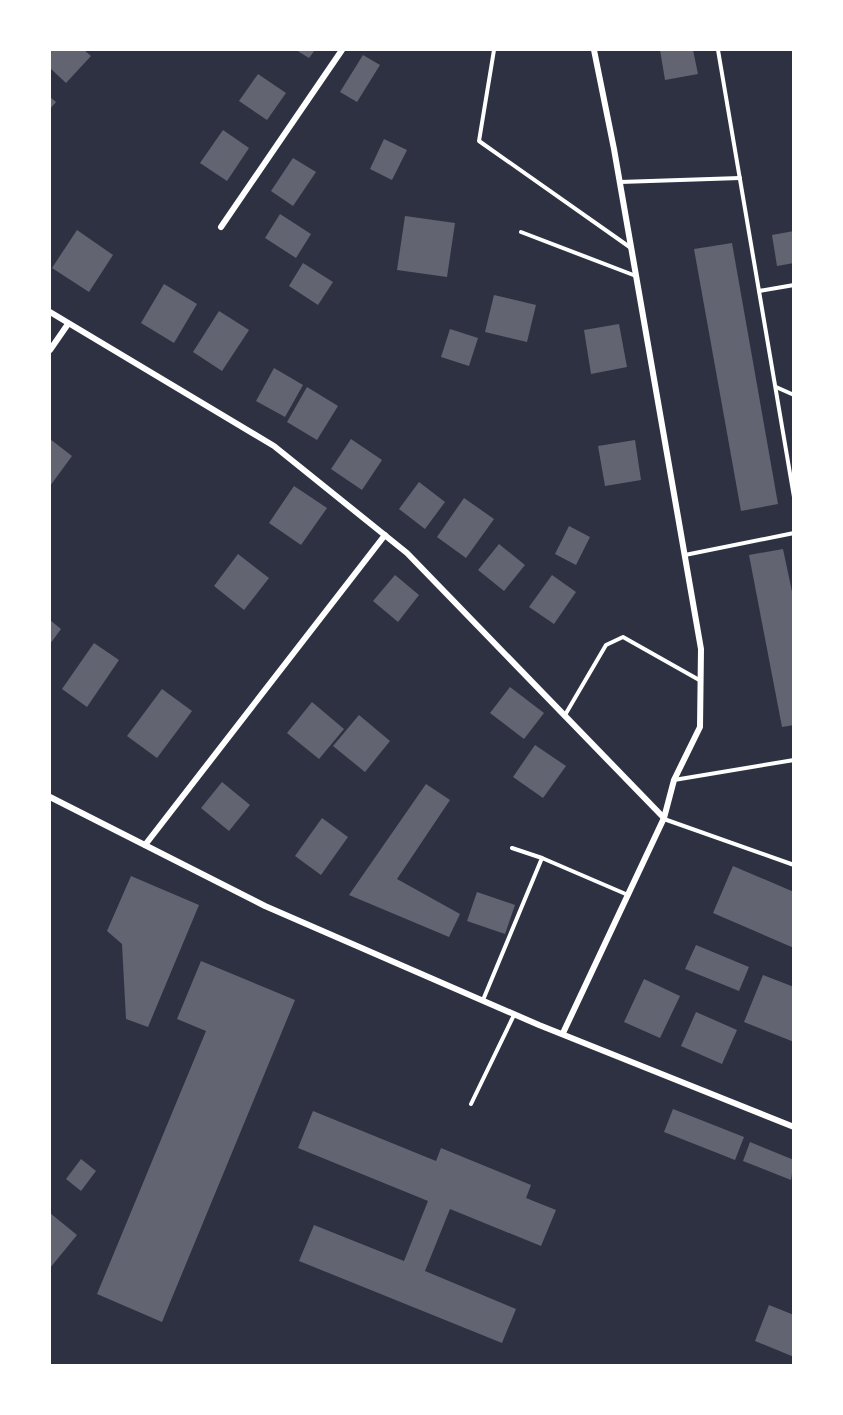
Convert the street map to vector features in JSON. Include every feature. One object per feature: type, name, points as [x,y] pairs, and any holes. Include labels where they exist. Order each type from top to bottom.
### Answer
[{"type":"street","points":[[220,227],[342,50]]},
{"type":"street","points":[[563,1033],[664,818],[674,780],[700,727],[702,649],[632,248],[594,50]]},
{"type":"street","points":[[50,312],[274,446],[407,553],[664,818]]},
{"type":"street","points":[[50,350],[68,324]]},
{"type":"street","points":[[146,845],[385,535]]},
{"type":"street","points":[[50,797],[265,906],[514,1014],[794,1127]]},
{"type":"lane","points":[[494,50],[479,141],[632,248]]},
{"type":"lane","points":[[718,50],[794,497]]},
{"type":"lane","points":[[620,182],[740,178]]},
{"type":"lane","points":[[521,232],[637,277]]},
{"type":"lane","points":[[759,291],[794,285]]},
{"type":"lane","points":[[775,387],[794,394]]},
{"type":"lane","points":[[685,555],[794,533]]},
{"type":"lane","points":[[564,716],[606,645],[622,637],[701,681]]},
{"type":"lane","points":[[674,780],[794,760]]},
{"type":"lane","points":[[664,818],[794,865]]},
{"type":"lane","points":[[512,848],[542,858],[628,896]]},
{"type":"lane","points":[[483,1000],[542,858]]},
{"type":"lane","points":[[471,1104],[514,1014]]},
{"type":"building","points":[[50,50],[84,50],[91,56],[66,83],[50,68]]},
{"type":"building","points":[[296,50],[315,50],[309,58]]},
{"type":"building","points":[[660,50],[693,50],[698,74],[665,80]]},
{"type":"building","points":[[363,55],[380,65],[357,102],[340,92]]},
{"type":"building","points":[[258,74],[286,93],[267,120],[239,101]]},
{"type":"building","points":[[50,97],[56,102],[50,109]]},
{"type":"building","points":[[223,130],[249,148],[227,181],[200,163]]},
{"type":"building","points":[[384,139],[407,150],[392,180],[370,169]]},
{"type":"building","points":[[293,158],[316,172],[293,206],[271,191]]},
{"type":"building","points":[[280,214],[311,234],[296,258],[265,238]]},
{"type":"building","points":[[405,216],[455,223],[447,277],[397,270]]},
{"type":"building","points":[[77,230],[113,255],[89,292],[52,268]]},
{"type":"building","points":[[794,231],[794,263],[777,266],[772,235]]},
{"type":"building","points":[[732,243],[778,504],[741,511],[694,249]]},
{"type":"building","points":[[303,263],[333,282],[318,305],[289,286]]},
{"type":"building","points":[[164,284],[197,304],[174,343],[141,323]]},
{"type":"building","points":[[494,295],[536,305],[527,342],[485,332]]},
{"type":"building","points":[[219,311],[249,330],[222,371],[193,352]]},
{"type":"building","points":[[619,324],[627,367],[591,374],[584,330]]},
{"type":"building","points":[[450,329],[478,338],[469,366],[441,357]]},
{"type":"building","points":[[274,368],[303,385],[285,417],[256,401]]},
{"type":"building","points":[[307,387],[338,406],[317,440],[287,422]]},
{"type":"building","points":[[50,439],[72,456],[50,486]]},
{"type":"building","points":[[351,439],[382,460],[362,490],[331,469]]},
{"type":"building","points":[[635,440],[641,480],[605,486],[598,446]]},
{"type":"building","points":[[419,482],[445,502],[425,529],[399,509]]},
{"type":"building","points":[[294,486],[327,508],[301,545],[269,523]]},
{"type":"building","points":[[464,498],[494,519],[466,558],[437,537]]},
{"type":"building","points":[[569,526],[590,537],[576,565],[555,554]]},
{"type":"building","points":[[499,544],[525,565],[504,591],[478,570]]},
{"type":"building","points":[[783,549],[794,601],[794,725],[782,727],[749,555]]},
{"type":"building","points":[[238,554],[269,578],[244,610],[214,586]]},
{"type":"building","points":[[395,575],[419,595],[398,622],[373,601]]},
{"type":"building","points":[[552,575],[576,592],[554,624],[529,607]]},
{"type":"building","points":[[50,620],[61,629],[50,644]]},
{"type":"building","points":[[94,643],[119,660],[87,707],[62,689]]},
{"type":"building","points":[[510,687],[544,713],[524,739],[490,713]]},
{"type":"building","points":[[162,689],[192,711],[157,758],[127,736]]},
{"type":"building","points":[[312,702],[344,729],[319,759],[287,733]]},
{"type":"building","points":[[359,715],[390,741],[365,772],[333,746]]},
{"type":"building","points":[[535,745],[566,766],[543,798],[513,777]]},
{"type":"building","points":[[222,782],[250,805],[229,831],[201,808]]},
{"type":"building","points":[[426,784],[450,800],[397,879],[460,914],[449,937],[349,895]]},
{"type":"building","points":[[322,818],[348,837],[321,875],[295,856]]},
{"type":"building","points":[[733,866],[794,892],[794,948],[713,913]]},
{"type":"building","points":[[131,876],[199,905],[148,1027],[126,1019],[122,944],[107,931]]},
{"type":"building","points":[[477,892],[515,905],[505,934],[467,921]]},
{"type":"building","points":[[696,945],[749,967],[739,991],[685,969]]},
{"type":"building","points":[[201,961],[295,1000],[162,1322],[97,1294],[206,1031],[177,1019]]},
{"type":"building","points":[[763,975],[794,987],[794,1042],[744,1022]]},
{"type":"building","points":[[644,979],[680,996],[660,1038],[624,1022]]},
{"type":"building","points":[[696,1012],[737,1030],[722,1064],[681,1046]]},
{"type":"building","points":[[673,1109],[744,1137],[735,1160],[664,1132]]},
{"type":"building","points":[[313,1111],[436,1161],[441,1148],[531,1185],[526,1198],[556,1210],[541,1246],[450,1209],[425,1271],[516,1309],[502,1343],[299,1261],[314,1225],[404,1261],[428,1201],[298,1148]]},
{"type":"building","points":[[750,1142],[794,1160],[791,1180],[743,1161]]},
{"type":"building","points":[[81,1159],[96,1171],[81,1191],[66,1179]]},
{"type":"building","points":[[50,1213],[77,1235],[50,1268]]},
{"type":"building","points":[[769,1305],[794,1315],[794,1357],[755,1341]]}]
